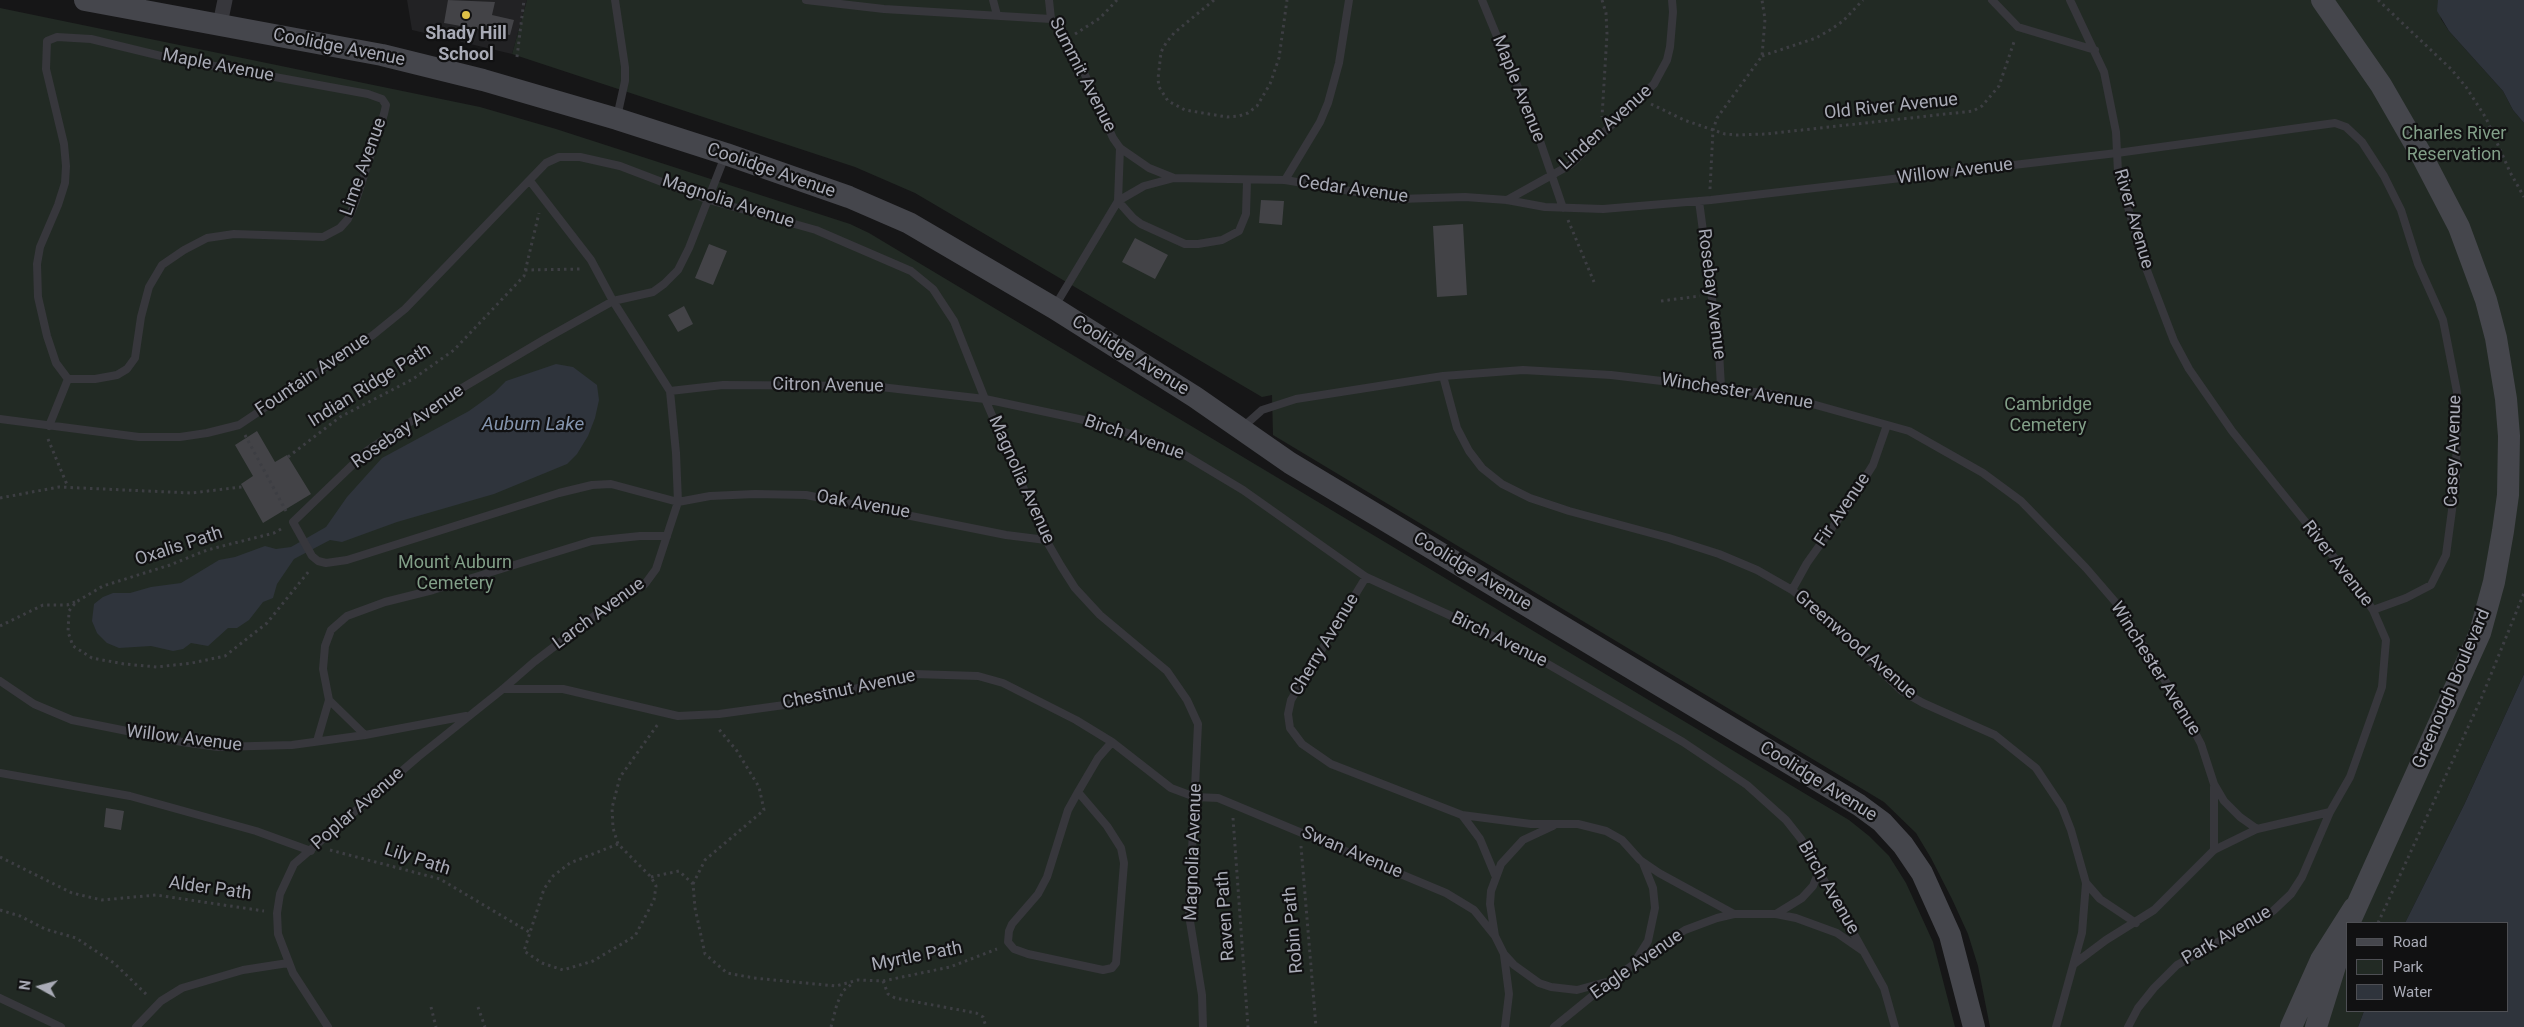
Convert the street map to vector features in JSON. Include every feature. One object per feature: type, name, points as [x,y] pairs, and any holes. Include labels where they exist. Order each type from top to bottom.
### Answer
[{"type":"street","name":"Coolidge Avenue","points":[[85,0],[401,59],[617,119],[726,154],[880,209],[908,223],[1054,308],[1195,397],[1290,463],[1859,805],[1882,822],[1903,845],[1922,873],[1937,904],[1960,967],[1974,1027]]},
{"type":"street","points":[[220,24],[225,0]]},
{"type":"street","name":"Greenough Boulevard","points":[[2322,0],[2386,92],[2459,227],[2483,291],[2496,338],[2506,398],[2509,436],[2506,513],[2494,582],[2485,616],[2467,663],[2353,913]]},
{"type":"street","name":"Greenough Boulevard","points":[[2291,1027],[2321,960],[2346,923]]},
{"type":"street","points":[[2316,1027],[2346,933]]},
{"type":"lane","points":[[615,0],[625,67],[625,81],[617,119]]},
{"type":"lane","points":[[806,0],[884,9],[1051,20]]},
{"type":"lane","points":[[993,0],[997,15]]},
{"type":"lane","name":"Summit Avenue","points":[[1049,0],[1051,20],[1082,68],[1113,138],[1120,148]]},
{"type":"lane","points":[[1285,180],[1317,128],[1328,103],[1339,63],[1349,0]]},
{"type":"lane","name":"Maple Avenue","points":[[1482,0],[1563,208]]},
{"type":"lane","name":"Linden Avenue","points":[[1506,200],[1552,176],[1580,157],[1654,84],[1667,60],[1672,30],[1672,0]]},
{"type":"lane","points":[[1992,0],[2018,27],[2095,50]]},
{"type":"lane","name":"River Avenue","points":[[2070,0],[2104,72],[2112,104],[2118,172],[2144,260],[2174,341],[2189,369],[2262,470],[2350,577],[2374,610],[2386,640],[2386,665],[2382,687],[2350,778],[2330,812]]},
{"type":"lane","name":"Maple Avenue","points":[[68,380],[56,363],[46,336],[38,297],[37,264],[40,247],[63,190],[66,166],[64,144],[46,69],[47,41],[56,37],[91,39],[225,69],[368,94],[382,99],[386,105]]},
{"type":"lane","name":"Lime Avenue","points":[[68,380],[117,375],[127,369],[134,358],[141,317],[149,287],[162,266],[184,250],[207,238],[225,236],[323,237],[340,228],[348,219],[355,203],[386,105]]},
{"type":"lane","name":"Willow Avenue","points":[[1563,208],[1603,209],[1710,200],[2117,153],[2316,125],[2335,123],[2346,127]]},
{"type":"lane","name":"Casey Avenue","points":[[2346,127],[2362,142],[2384,176],[2400,210],[2418,264],[2443,320],[2457,392],[2456,480],[2446,555],[2431,585],[2406,598],[2374,610]]},
{"type":"lane","points":[[1120,148],[1149,168],[1174,178]]},
{"type":"lane","points":[[1054,308],[1118,201],[1120,148]]},
{"type":"lane","points":[[613,301],[654,292],[678,270],[709,200],[726,154]]},
{"type":"lane","name":"Magnolia Avenue","points":[[559,157],[580,157],[620,166],[709,200],[816,230],[911,271],[933,289],[954,321],[985,399],[1046,540],[1075,588],[1100,615],[1167,671],[1188,700],[1198,724],[1189,915],[1202,995],[1203,1027]]},
{"type":"lane","name":"Fountain Avenue","points":[[0,419],[139,437],[180,437],[207,434],[239,425],[373,335],[405,309],[546,163],[559,157]]},
{"type":"lane","points":[[1118,201],[1144,186],[1174,178]]},
{"type":"lane","name":"Cedar Avenue","points":[[1174,178],[1247,181],[1285,180],[1398,199],[1465,197],[1506,200],[1563,208]]},
{"type":"lane","name":"Larch Avenue","points":[[503,689],[561,640],[602,610],[645,584],[656,569],[678,502],[670,391],[613,301],[594,267],[530,181]]},
{"type":"lane","points":[[1118,201],[1141,224],[1174,241],[1198,244],[1222,240],[1239,231],[1246,214],[1247,181]]},
{"type":"lane","name":"Rosebay Avenue","points":[[1699,201],[1719,351],[1720,387]]},
{"type":"lane","name":"Rosebay Avenue","points":[[293,522],[368,450],[457,391],[613,301]]},
{"type":"lane","name":"Winchester Avenue","points":[[1241,430],[1249,419],[1262,410],[1284,402],[1443,376],[1523,370],[1563,371],[1780,395],[1852,413],[1909,431],[1983,473],[2021,501],[2086,568],[2117,604],[2181,706],[2201,744],[2214,784],[2224,801],[2240,817],[2257,829]]},
{"type":"lane","name":"Greenwood Avenue","points":[[1443,376],[1458,428],[1469,451],[1482,468],[1502,484],[1530,498],[1568,511],[1669,538],[1719,554],[1757,570],[1792,590],[1814,608],[1902,690],[1923,702],[1995,735],[2036,768],[2062,807],[2071,830],[2086,884],[2082,933],[2074,964]]},
{"type":"lane","points":[[46,426],[68,380]]},
{"type":"lane","name":"Citron Avenue","points":[[670,391],[723,385],[872,386],[985,399]]},
{"type":"lane","name":"Birch Avenue","points":[[985,399],[1101,424],[1153,441],[1183,454],[1244,490],[1366,577],[1471,625],[1600,692],[1682,742],[1746,785],[1768,802],[1801,839],[1884,988],[1895,1027]]},
{"type":"lane","name":"Fir Avenue","points":[[1792,590],[1807,563],[1874,465],[1887,425]]},
{"type":"lane","points":[[293,522],[315,559],[326,563],[347,560],[559,493],[592,485],[611,484],[678,502]]},
{"type":"lane","name":"Oak Avenue","points":[[678,502],[710,496],[755,494],[806,495],[1006,535],[1046,540]]},
{"type":"lane","points":[[316,741],[329,700],[323,669],[325,646],[331,630],[347,616],[385,602],[433,590],[592,541],[640,536],[667,536]]},
{"type":"lane","name":"Cherry Avenue","points":[[1366,577],[1290,700],[1288,714],[1290,728],[1302,744],[1331,764],[1462,815],[1531,824],[1586,825],[1606,830],[1622,840],[1640,860],[1659,873],[1734,914]]},
{"type":"lane","name":"Chestnut Avenue","points":[[503,689],[563,689],[665,714],[707,715],[799,703],[914,674],[951,673],[978,676],[1003,683],[1076,720],[1112,742],[1171,788],[1195,797]]},
{"type":"lane","name":"Willow Avenue","points":[[0,681],[34,704],[72,720],[100,727],[218,747],[260,747],[365,735],[468,716]]},
{"type":"lane","name":"Poplar Avenue","points":[[328,1027],[288,963],[278,934],[277,913],[280,894],[294,864],[314,849],[468,716],[503,689]]},
{"type":"lane","points":[[329,700],[365,735]]},
{"type":"lane","points":[[1078,792],[1107,826],[1121,848],[1124,863],[1116,963],[1112,968],[1103,970],[1028,954],[1014,949],[1008,942],[1012,924],[1038,894],[1047,877],[1068,810],[1078,792],[1098,758],[1112,742]]},
{"type":"lane","points":[[0,773],[86,787],[138,798],[314,849]]},
{"type":"lane","points":[[2214,784],[2214,850]]},
{"type":"lane","name":"Swan Avenue","points":[[1195,797],[1218,798],[1429,885],[1461,901],[1474,910],[1495,936]]},
{"type":"lane","points":[[2056,1027],[2074,964],[2106,940],[2154,910],[2214,850],[2257,829],[2330,812]]},
{"type":"lane","name":"Park Avenue","points":[[2128,1027],[2138,1008],[2154,988],[2177,965],[2273,911],[2291,894],[2302,877],[2330,812]]},
{"type":"lane","points":[[1462,815],[1480,839],[1496,875]]},
{"type":"lane","points":[[1563,824],[1551,826],[1523,840],[1510,852],[1496,875],[1490,904],[1495,936],[1504,954],[1524,974],[1551,987],[1577,990],[1600,985],[1613,979]]},
{"type":"lane","points":[[1626,970],[1638,957],[1648,941],[1655,908],[1653,888],[1640,860]]},
{"type":"lane","points":[[1776,914],[1802,898],[1813,886],[1819,871]]},
{"type":"lane","points":[[2086,884],[2100,899],[2136,923]]},
{"type":"lane","name":"Eagle Avenue","points":[[1554,1027],[1613,979],[1685,930],[1734,914],[1776,914],[1796,918],[1837,933],[1866,954]]},
{"type":"lane","points":[[1504,954],[1508,994],[1505,1027]]},
{"type":"lane","points":[[136,1027],[157,1005],[182,988],[243,970],[288,963]]},
{"type":"lane","points":[[0,998],[62,1027]]},
{"type":"path","points":[[517,57],[524,0]]},
{"type":"path","points":[[1064,41],[1100,18],[1117,0]]},
{"type":"path","points":[[1214,0],[1174,33],[1166,43],[1162,52],[1158,79],[1163,95],[1177,106],[1227,116],[1248,113],[1257,106],[1270,84],[1279,58],[1287,0]]},
{"type":"path","points":[[1601,135],[1607,34],[1606,13],[1602,0]]},
{"type":"path","points":[[1710,200],[1713,130],[1717,118],[1762,56],[1765,19],[1762,0]]},
{"type":"path","points":[[1762,56],[1816,38],[1843,21],[1863,0]]},
{"type":"path","points":[[2378,0],[2451,69],[2466,87],[2486,118],[2510,172],[2524,197]]},
{"type":"path","name":"Old River Avenue","points":[[1640,97],[1684,120],[1713,130],[1737,135],[1766,134],[1973,111],[1982,106],[1999,86],[2010,59],[2018,27]]},
{"type":"path","name":"Indian Ridge Path","points":[[288,457],[334,421],[413,379],[454,350],[524,276],[542,197]]},
{"type":"path","points":[[1563,208],[1594,282]]},
{"type":"path","points":[[525,270],[594,267]]},
{"type":"path","points":[[1661,301],[1693,297]]},
{"type":"path","points":[[239,425],[293,522]]},
{"type":"path","points":[[46,426],[68,487]]},
{"type":"path","points":[[0,498],[45,489],[68,487],[191,493],[242,487]]},
{"type":"path","name":"Oxalis Path","points":[[0,626],[44,605],[66,605],[76,602],[103,586],[170,565],[206,550],[274,533],[293,522]]},
{"type":"path","points":[[76,602],[70,611],[68,632],[73,646],[92,658],[124,664],[157,667],[192,663],[225,656],[247,641],[267,624],[315,559]]},
{"type":"path","points":[[2378,922],[2481,699],[2524,593]]},
{"type":"path","points":[[618,844],[570,864],[553,876],[544,889],[524,951],[542,963],[563,970],[593,961],[635,936],[654,900],[656,886],[650,877],[618,844],[613,828],[614,793],[620,778],[665,714]]},
{"type":"path","points":[[650,877],[679,871],[694,884],[705,860],[764,810],[759,787],[736,751],[707,715]]},
{"type":"path","name":"Raven Path","points":[[1232,804],[1248,1027]]},
{"type":"path","name":"Robin Path","points":[[1300,831],[1316,1027]]},
{"type":"path","name":"Lily Path","points":[[314,849],[440,879],[529,932]]},
{"type":"path","name":"Alder Path","points":[[0,857],[72,893],[102,900],[156,895],[277,913]]},
{"type":"path","name":"Myrtle Path","points":[[694,884],[696,908],[705,954],[727,973],[754,978],[836,986],[858,980],[883,981],[950,967],[979,957],[1008,942]]},
{"type":"path","points":[[0,910],[20,916],[45,929],[76,938],[106,958],[157,1005]]},
{"type":"path","points":[[831,1027],[837,1004],[843,991],[858,980]]},
{"type":"path","points":[[883,981],[888,994],[895,998],[976,1013],[983,1017],[986,1027]]},
{"type":"path","points":[[430,1007],[436,1027]]},
{"type":"path","points":[[478,1007],[485,1027]]},
{"type":"shaded area","name":"Shady Hill School","points":[[407,0],[527,0],[512,54],[412,30]]},
{"type":"green space","name":"Cambridge Cemetery","points":[[527,0],[2438,0],[2441,19],[2449,31],[2503,91],[2513,110],[2524,123],[2524,674],[2464,805],[2406,922],[2346,922],[2346,1012],[2364,1012],[2358,1027],[1990,1027],[1978,966],[1968,934],[1952,899],[1916,833],[1884,802],[1273,435],[1272,395],[1262,397],[915,193],[855,167],[512,54]]},
{"type":"green space","name":"Mount Auburn Cemetery","points":[[0,8],[480,107],[556,129],[850,224],[869,233],[1849,820],[1889,856],[1906,883],[1933,942],[1955,1027],[0,1027]]},
{"type":"water","points":[[2438,0],[2524,0],[2524,123],[2513,110],[2503,91],[2449,31],[2437,11]]},
{"type":"water","name":"Auburn Lake","points":[[556,364],[573,367],[597,385],[599,400],[588,436],[577,454],[567,464],[494,494],[397,522],[342,542],[330,540],[294,559],[277,584],[273,598],[263,602],[249,620],[237,628],[228,628],[208,646],[191,643],[183,649],[173,651],[151,646],[119,648],[107,643],[97,633],[92,621],[94,604],[103,597],[113,593],[130,593],[151,587],[181,583],[219,560],[235,557],[265,546],[276,549],[291,547],[326,527],[347,497],[382,458],[469,411],[494,393],[506,381]]},
{"type":"water","points":[[2524,674],[2524,1027],[2358,1027],[2364,1012],[2509,1012],[2509,922],[2406,922],[2464,805]]},
{"type":"building","points":[[448,0],[495,2],[492,15],[514,20],[510,35],[444,23]]},
{"type":"building","points":[[1261,200],[1284,201],[1282,225],[1259,223]]},
{"type":"building","points":[[1463,224],[1467,295],[1437,297],[1433,226]]},
{"type":"building","points":[[1135,238],[1168,255],[1155,279],[1122,262]]},
{"type":"building","points":[[709,244],[727,251],[713,285],[695,278]]},
{"type":"building","points":[[684,306],[693,324],[678,332],[668,315]]},
{"type":"building","points":[[257,431],[275,462],[287,455],[311,494],[263,523],[241,484],[253,476],[235,445]]},
{"type":"building","points":[[106,808],[124,811],[121,830],[104,827]]},
{"type":"place","name":"Shady Hill School","points":[[466,15]]},
{"type":"park label","name":"Charles River Reservation","points":[[2454,144]]}]
